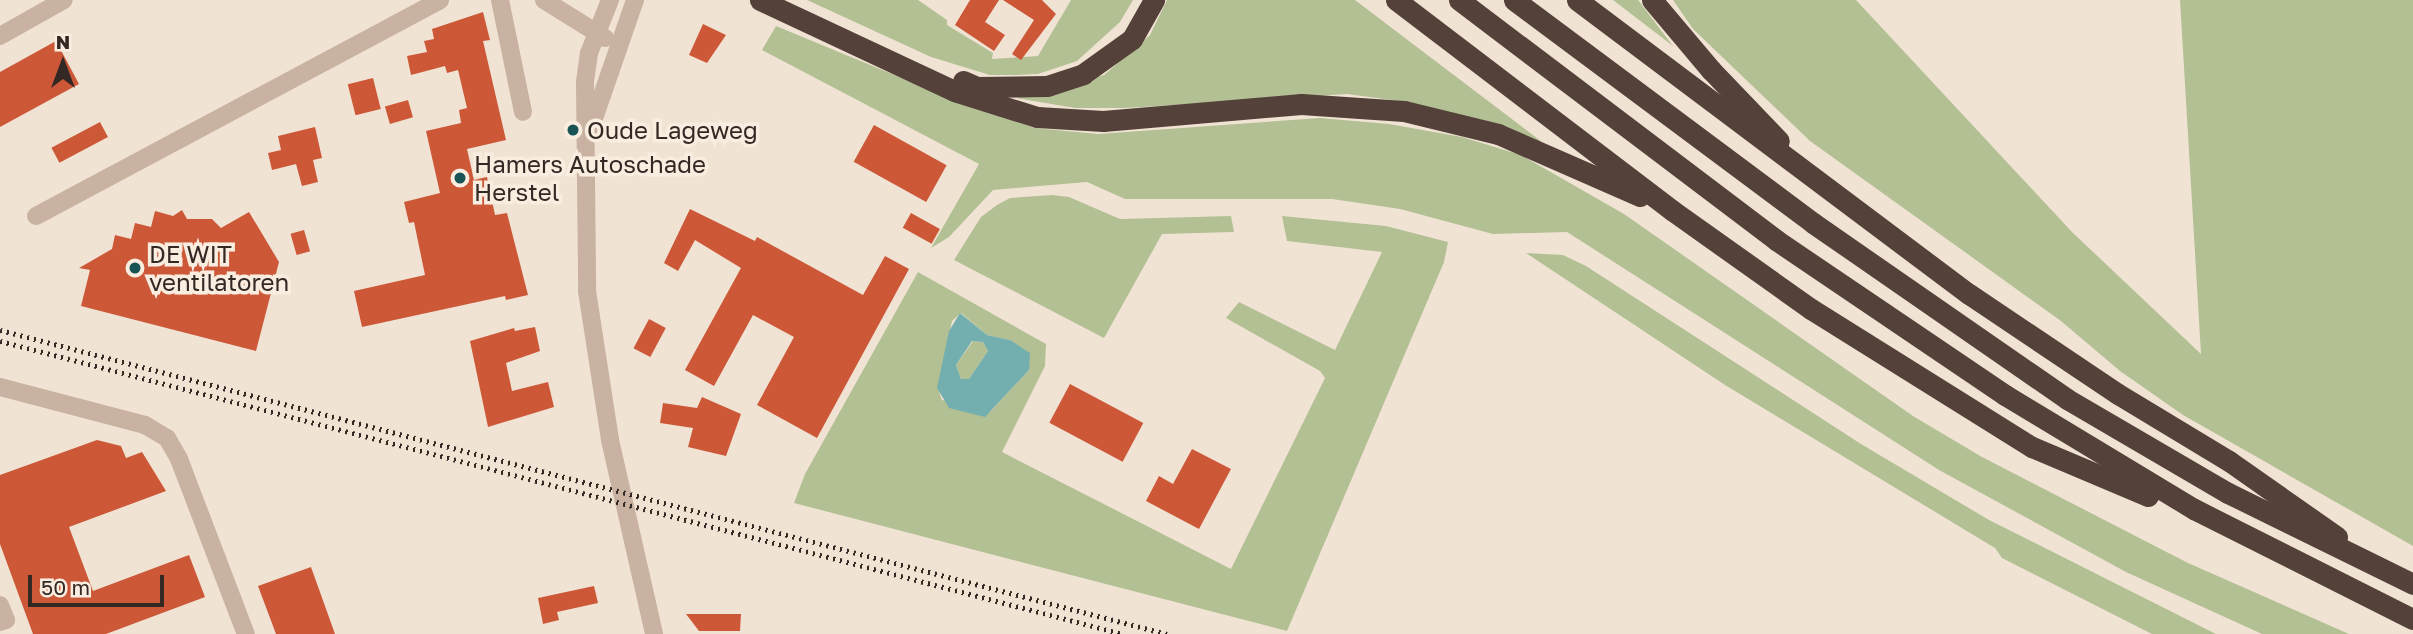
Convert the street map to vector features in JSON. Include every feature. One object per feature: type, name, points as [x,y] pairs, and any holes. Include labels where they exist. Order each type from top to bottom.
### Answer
[{"type":"highway","points":[[760,0],[954,91],[1037,117],[1116,120],[1301,104],[1404,111],[1498,134],[1673,211]]},
{"type":"highway","points":[[789,0],[967,82],[1011,88],[1047,86],[1083,74],[1132,39],[1154,0]]},
{"type":"highway","points":[[1396,0],[1673,211],[1822,316],[2032,447],[2246,537],[2413,618]]},
{"type":"highway","points":[[1459,0],[1776,240],[1920,339],[2048,423],[2246,537]]},
{"type":"highway","points":[[1514,0],[1812,223],[2067,399],[2228,493],[2413,584]]},
{"type":"highway","points":[[1577,0],[1830,193],[1969,294],[2118,394],[2229,461],[2387,573]]},
{"type":"highway","points":[[1652,0],[1711,70],[1830,193]]},
{"type":"street","points":[[0,36],[64,0]]},
{"type":"street","points":[[36,216],[440,0]]},
{"type":"street","points":[[500,0],[523,112]]},
{"type":"street","points":[[544,0],[595,35],[618,43]]},
{"type":"street","points":[[610,0],[595,35],[585,83],[588,137],[584,238],[592,340],[654,634]]},
{"type":"street","points":[[588,137],[618,43],[635,0]]},
{"type":"street","points":[[0,387],[145,425],[167,438],[179,459],[246,634]]},
{"type":"street","points":[[0,605],[6,620],[0,622]]},
{"type":"green space","points":[[807,0],[918,0],[947,20],[947,25],[993,53],[992,59],[1038,56],[1071,0],[1133,0],[1120,22],[1077,61],[1038,74],[990,75],[931,57]]},
{"type":"green space","points":[[1167,0],[1355,0],[1542,142],[1399,101],[1347,94],[1126,108],[1075,108],[1016,98],[1104,75],[1150,35]]},
{"type":"green space","points":[[1613,0],[1638,0],[1673,46]]},
{"type":"green space","points":[[1673,0],[1856,0],[2072,232],[2201,354],[2180,0],[2413,0],[2413,546],[2183,415],[2120,371],[2061,321],[1810,141],[1693,29]]},
{"type":"green space","points":[[776,26],[967,105],[1035,128],[1098,134],[1320,118],[1389,124],[1462,137],[1521,155],[1624,214],[1913,416],[1982,457],[2188,563],[2349,634],[2262,634],[2126,572],[1939,470],[1567,232],[1493,234],[1400,209],[1332,199],[1125,199],[1087,182],[993,190],[949,237],[931,248],[979,164],[762,50]]},
{"type":"green space","points":[[1052,195],[1069,197],[1120,219],[1231,216],[1234,232],[1162,234],[1104,338],[954,260],[981,217],[997,205],[1010,198]]},
{"type":"green space","points":[[1282,216],[1386,226],[1448,242],[1444,262],[1287,631],[794,503],[805,474],[918,272],[1046,344],[1045,366],[1002,452],[1231,569],[1325,378],[1320,371],[1226,318],[1239,302],[1335,350],[1382,252],[1287,241]],"holes":[[[961,313],[987,335],[1010,340],[1029,370],[991,411],[942,400],[938,388],[952,321]]]},
{"type":"green space","points":[[1526,253],[1563,255],[1586,266],[1861,444],[1989,520],[2216,634],[2152,634],[2002,558],[1995,548],[1725,385]]},
{"type":"green space","points":[[973,341],[983,342],[988,351],[969,379],[961,379],[956,365]]},
{"type":"water","points":[[960,313],[987,335],[1010,340],[1030,353],[1029,370],[985,417],[949,408],[937,388],[949,331]],"holes":[[[972,341],[983,342],[988,351],[969,379],[961,379],[956,365]]]},
{"type":"building","points":[[970,0],[999,0],[985,22],[1005,35],[994,51],[955,25]]},
{"type":"building","points":[[1003,0],[1042,0],[1056,14],[1021,60],[1012,54],[1034,20]]},
{"type":"building","points":[[483,12],[490,40],[483,41],[506,140],[467,149],[474,180],[487,177],[495,215],[507,213],[528,295],[506,300],[505,296],[362,327],[354,291],[425,275],[414,222],[409,223],[404,202],[440,193],[426,131],[461,123],[459,110],[467,108],[458,70],[447,73],[445,66],[411,75],[407,56],[427,52],[424,41],[434,39],[432,29]]},
{"type":"building","points":[[703,24],[726,35],[707,63],[689,55]]},
{"type":"building","points":[[56,41],[79,84],[0,127],[0,72]]},
{"type":"building","points":[[373,78],[381,109],[356,115],[348,84]]},
{"type":"building","points":[[408,100],[413,117],[390,124],[385,107]]},
{"type":"building","points":[[100,122],[108,137],[59,163],[51,148]]},
{"type":"building","points":[[874,125],[947,165],[926,202],[854,162]]},
{"type":"building","points":[[315,127],[322,158],[313,160],[318,182],[302,186],[296,164],[272,170],[268,153],[281,150],[278,136]]},
{"type":"building","points":[[690,209],[755,241],[757,237],[863,295],[885,256],[909,269],[817,438],[757,405],[794,337],[753,315],[714,386],[685,370],[741,268],[695,240],[678,271],[664,263]]},
{"type":"building","points":[[182,210],[187,219],[212,219],[221,228],[249,212],[279,262],[256,351],[81,306],[90,270],[79,268],[112,249],[115,235],[131,239],[135,223],[151,227],[155,211],[173,216]]},
{"type":"building","points":[[911,213],[940,229],[932,244],[903,228]]},
{"type":"building","points":[[304,230],[310,251],[297,255],[291,234]]},
{"type":"building","points":[[649,319],[666,328],[650,357],[634,348]]},
{"type":"building","points":[[535,327],[540,351],[506,363],[512,391],[548,382],[554,407],[488,427],[470,341],[514,328],[515,331]]},
{"type":"building","points":[[1070,384],[1143,423],[1123,462],[1049,423]]},
{"type":"building","points":[[702,397],[741,414],[726,456],[688,447],[693,428],[660,423],[663,403],[697,408]]},
{"type":"building","points":[[97,440],[121,446],[126,458],[142,452],[166,491],[69,527],[93,591],[189,555],[205,597],[106,634],[33,634],[0,544],[0,475]]},
{"type":"building","points":[[1192,449],[1231,469],[1199,529],[1146,501],[1159,476],[1173,484]]},
{"type":"building","points":[[311,567],[335,634],[276,634],[258,586]]},
{"type":"building","points":[[594,586],[598,603],[557,612],[559,620],[543,624],[538,598]]},
{"type":"building","points":[[686,614],[741,614],[740,631],[699,631]]},
{"type":"railway","points":[[0,330],[1167,634]]},
{"type":"railway","points":[[0,341],[1123,634]]},
{"type":"place","name":"Oude Lageweg","points":[[573,130]]},
{"type":"place","name":"Hamers Autoschade Herstel","points":[[460,178]]},
{"type":"place","name":"DE WIT ventilatoren","points":[[135,268]]}]
